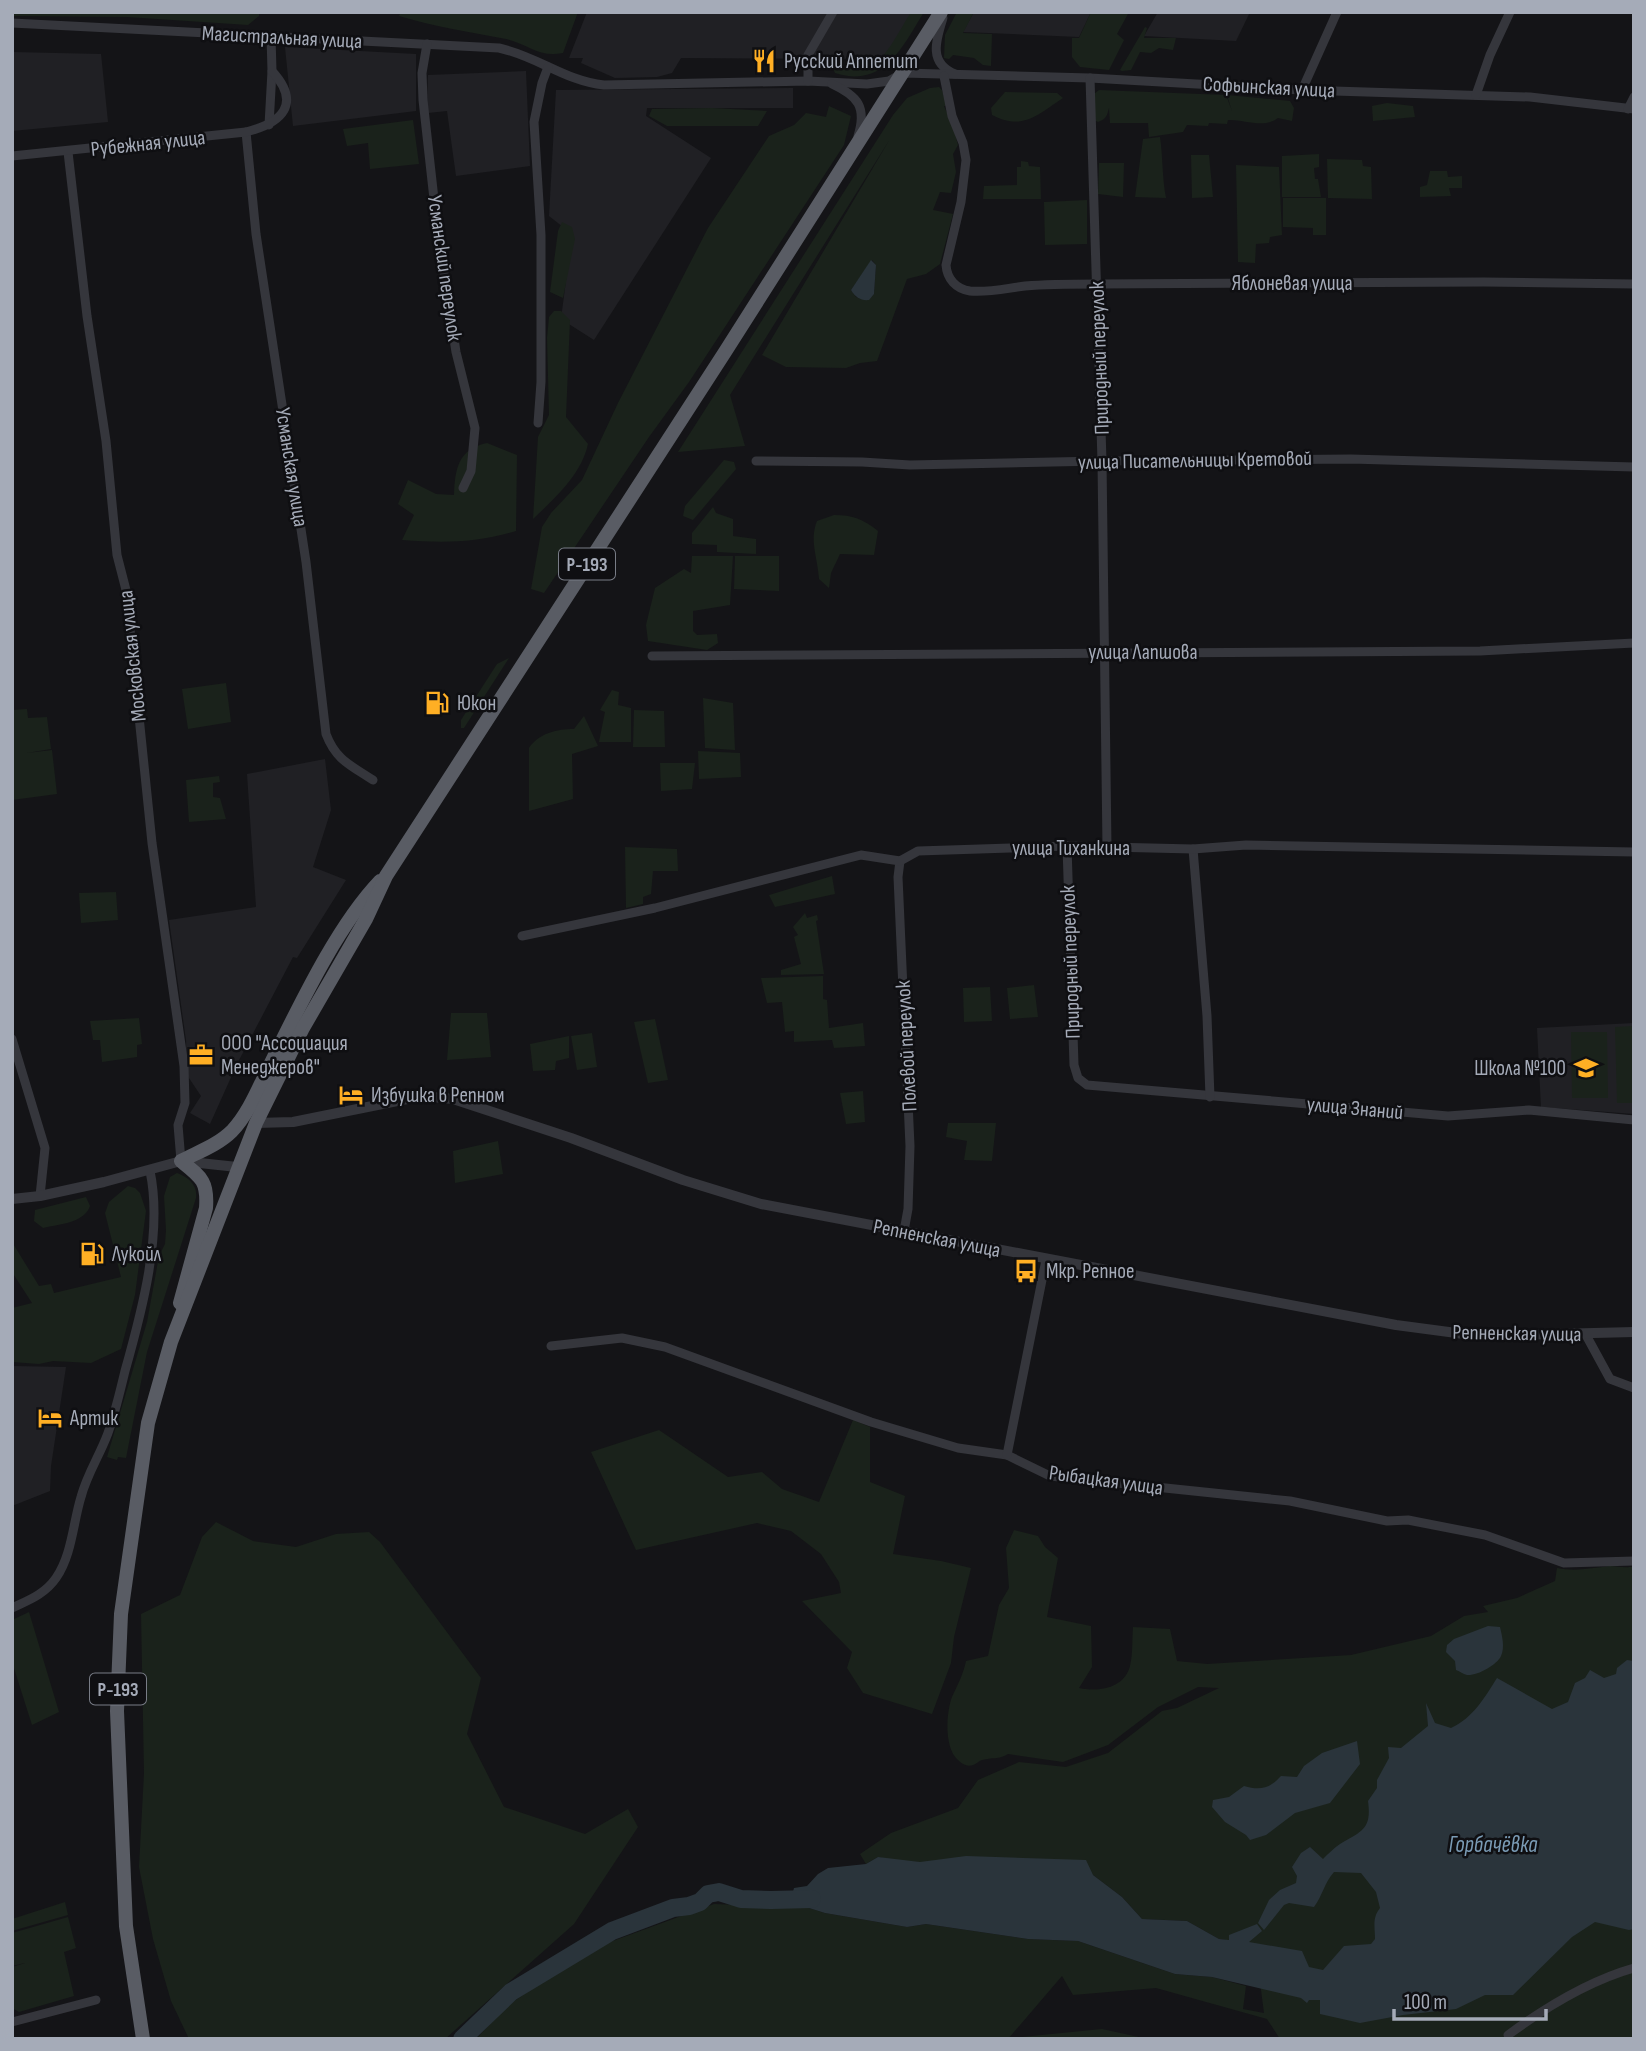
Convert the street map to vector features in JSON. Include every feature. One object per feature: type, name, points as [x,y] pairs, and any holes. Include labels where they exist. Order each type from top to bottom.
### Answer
[{"type":"highway","name":"Р-193","points":[[143,2039],[126,1926],[117,1711],[121,1614],[148,1423],[171,1342],[237,1167],[303,1028],[371,910],[386,876],[943,12]]},
{"type":"highway","points":[[171,1342],[207,1197],[204,1182],[181,1161],[224,1138],[236,1127],[335,944],[367,895],[386,876]]},
{"type":"street","points":[[808,82],[808,55],[833,12]]},
{"type":"street","points":[[943,12],[936,43],[937,60],[950,72],[974,77]]},
{"type":"street","points":[[1302,90],[1337,12]]},
{"type":"street","points":[[1476,95],[1490,55],[1510,12]]},
{"type":"street","name":"Магистральная улица","points":[[12,23],[499,48],[520,53],[575,80],[604,85],[808,82]]},
{"type":"street","points":[[269,125],[271,36]]},
{"type":"street","name":"Усманский переулок","points":[[427,44],[422,73],[423,100],[437,226],[456,352],[475,428],[471,471],[463,488]]},
{"type":"street","points":[[538,423],[541,382],[541,235],[534,122],[548,67]]},
{"type":"street","name":"Рубежная улица","points":[[12,156],[246,132],[269,125],[280,117],[286,107],[281,81],[272,71]]},
{"type":"street","name":"Софьинская улица","points":[[808,82],[878,83],[903,74],[1090,78],[1302,90],[1550,99],[1631,109]]},
{"type":"street","name":"Яблоневая улица","points":[[944,76],[952,116],[963,143],[966,160],[961,202],[946,265],[947,274],[953,283],[971,291],[1037,285],[1097,284],[1634,284]]},
{"type":"street","name":"Природный переулок","points":[[1090,78],[1102,461],[1107,848]]},
{"type":"street","points":[[828,82],[850,93],[859,105],[861,126],[850,157]]},
{"type":"street","points":[[1631,109],[1634,97]]},
{"type":"street","name":"Усманская улица","points":[[246,132],[256,234],[306,562],[326,734],[333,751],[373,780]]},
{"type":"street","name":"Московская улица","points":[[68,152],[87,316],[107,441],[117,555],[126,590],[152,844],[184,1066],[185,1103],[178,1125],[181,1161]]},
{"type":"street","name":"улица Писательницы Кретовой","points":[[756,461],[910,465],[1351,459],[1634,467]]},
{"type":"street","name":"улица Лапшова","points":[[652,656],[1480,651],[1634,643]]},
{"type":"street","name":"улица Тиханкина","points":[[522,936],[655,908],[861,855],[900,861],[918,851],[1067,846],[1193,849],[1245,845],[1634,852]]},
{"type":"street","name":"Природный переулок","points":[[1067,846],[1072,1031],[1074,1065],[1078,1078]]},
{"type":"street","points":[[1193,849],[1207,1016],[1210,1097]]},
{"type":"street","name":"Полевой переулок","points":[[900,861],[898,877],[911,1146],[908,1209],[904,1231]]},
{"type":"street","points":[[12,1039],[45,1148],[40,1196]]},
{"type":"street","name":"улица Знаний","points":[[1078,1078],[1087,1085],[1097,1087],[1448,1116],[1529,1110],[1634,1120]]},
{"type":"street","name":"Репненская улица","points":[[256,1124],[293,1122],[422,1096],[453,1098],[683,1180],[761,1204],[1396,1325],[1479,1336],[1634,1332]]},
{"type":"street","points":[[12,1199],[40,1196],[150,1171],[181,1161],[237,1167]]},
{"type":"street","points":[[12,1608],[36,1597],[56,1578],[65,1561],[81,1495],[108,1433],[136,1331],[148,1270],[154,1223],[154,1190],[150,1171]]},
{"type":"street","points":[[1007,1455],[1046,1260]]},
{"type":"street","points":[[1586,1335],[1610,1379],[1634,1388]]},
{"type":"street","name":"Рыбацкая улица","points":[[551,1346],[622,1338],[665,1347],[871,1422],[958,1448],[1007,1455],[1050,1476],[1290,1501],[1387,1521],[1408,1520],[1485,1535],[1564,1563],[1634,1561]]},
{"type":"street","points":[[1508,2035],[1585,1987],[1634,1968]]},
{"type":"street","points":[[12,2022],[96,2000]]},
{"type":"shaded area","points":[[12,12],[259,12],[259,16],[248,25],[127,17],[12,16]]},
{"type":"shaded area","points":[[401,12],[578,12],[563,53],[547,54],[514,41],[412,20],[399,16]]},
{"type":"shaded area","points":[[587,12],[921,12],[882,59],[681,58],[672,73],[657,77],[615,78],[581,63],[583,58],[569,58]]},
{"type":"shaded area","points":[[911,12],[924,12],[900,50],[879,70],[867,75],[835,73],[833,68],[859,69],[873,65],[886,53]]},
{"type":"shaded area","points":[[957,12],[974,12],[963,33],[992,34],[991,66],[983,65],[974,58],[953,55],[949,59],[944,58],[945,35]]},
{"type":"shaded area","points":[[974,12],[1091,12],[1079,37],[963,32]]},
{"type":"shaded area","points":[[1091,12],[1129,12],[1117,34],[1124,40],[1109,70],[1080,67],[1072,57],[1072,38],[1079,38]]},
{"type":"shaded area","points":[[1158,12],[1250,12],[1236,41],[1144,36]]},
{"type":"shaded area","points":[[1145,27],[1144,38],[1176,38],[1173,50],[1159,48],[1151,53],[1140,52],[1131,70],[1120,70]]},
{"type":"shaded area","points":[[285,47],[416,54],[416,111],[293,126]]},
{"type":"shaded area","points":[[12,52],[101,54],[108,122],[12,131]]},
{"type":"shaded area","points":[[526,71],[530,166],[456,176],[447,111],[428,113],[428,75]]},
{"type":"shaded area","points":[[939,87],[958,145],[953,154],[956,172],[951,193],[940,192],[933,210],[953,214],[940,264],[926,274],[907,279],[877,361],[846,368],[786,367],[762,355],[890,139],[730,395],[745,446],[678,452],[893,115],[907,98]],"holes":[[[872,260],[876,265],[874,294],[867,300],[856,297],[851,290]]]},
{"type":"shaded area","points":[[793,88],[793,108],[647,108],[646,116],[711,158],[594,340],[561,319],[572,234],[549,216],[556,90]]},
{"type":"shaded area","points":[[1099,90],[1226,95],[1232,111],[1227,95],[1290,101],[1294,108],[1292,121],[1278,118],[1266,123],[1228,120],[1227,124],[1187,125],[1183,132],[1149,137],[1148,123],[1110,123],[1109,108],[1103,120],[1094,120],[1094,94]]},
{"type":"shaded area","points":[[1005,92],[1057,93],[1063,98],[1029,119],[1003,120],[992,115],[991,108]]},
{"type":"shaded area","points":[[1387,103],[1413,106],[1415,117],[1373,121],[1372,106]]},
{"type":"shaded area","points":[[829,106],[851,116],[844,145],[689,382],[544,593],[531,589],[542,527],[551,513],[582,480],[618,403],[708,228],[769,136],[794,125],[806,113],[826,117]]},
{"type":"shaded area","points":[[652,109],[767,111],[758,126],[667,126],[649,116]]},
{"type":"shaded area","points":[[413,120],[419,164],[370,169],[368,143],[347,146],[343,129]]},
{"type":"shaded area","points":[[1160,137],[1166,198],[1135,197],[1143,139]]},
{"type":"shaded area","points":[[1319,154],[1319,167],[1314,168],[1321,197],[1282,197],[1282,156]]},
{"type":"shaded area","points":[[1191,155],[1209,155],[1213,197],[1192,198]]},
{"type":"shaded area","points":[[1327,159],[1362,160],[1363,166],[1371,167],[1372,199],[1328,198]]},
{"type":"shaded area","points":[[1021,161],[1028,162],[1029,166],[1040,167],[1041,199],[983,199],[984,186],[1017,185],[1017,167],[1021,167]]},
{"type":"shaded area","points":[[1099,163],[1124,163],[1123,197],[1098,194]]},
{"type":"shaded area","points":[[1236,165],[1279,167],[1282,235],[1270,237],[1269,243],[1256,244],[1255,263],[1238,262]]},
{"type":"shaded area","points":[[1430,171],[1447,171],[1448,177],[1462,176],[1462,188],[1449,188],[1451,196],[1420,197],[1420,187],[1427,185]]},
{"type":"shaded area","points":[[1283,198],[1326,198],[1326,235],[1313,235],[1313,228],[1283,227]]},
{"type":"shaded area","points":[[1087,200],[1087,244],[1045,245],[1044,202]]},
{"type":"shaded area","points":[[562,222],[572,227],[575,239],[563,298],[550,292],[558,231]]},
{"type":"shaded area","points":[[554,311],[561,311],[570,320],[566,417],[588,444],[574,476],[533,519],[538,437],[549,415],[547,338],[549,317]]},
{"type":"shaded area","points":[[487,443],[517,455],[516,531],[459,541],[402,540],[414,515],[398,504],[408,480],[436,494],[454,495],[457,469],[464,455]]},
{"type":"shaded area","points":[[724,460],[734,462],[736,469],[693,520],[683,516],[685,506]]},
{"type":"shaded area","points":[[713,507],[716,513],[733,519],[733,536],[756,539],[756,554],[717,552],[717,545],[692,544],[692,533]]},
{"type":"shaded area","points":[[834,515],[858,518],[878,531],[874,555],[840,554],[831,573],[829,588],[819,579],[814,535],[817,521]]},
{"type":"shaded area","points":[[692,556],[733,556],[730,605],[693,611],[693,631],[697,635],[717,634],[718,643],[707,650],[648,641],[646,625],[655,588],[684,569],[691,573]]},
{"type":"shaded area","points":[[735,556],[779,556],[779,591],[734,589]]},
{"type":"shaded area","points":[[509,658],[464,728],[461,728],[461,720],[497,664]]},
{"type":"shaded area","points":[[226,683],[231,722],[188,729],[182,689]]},
{"type":"shaded area","points":[[612,690],[619,692],[618,705],[631,708],[631,742],[599,742],[605,712],[600,710]]},
{"type":"shaded area","points":[[703,698],[733,703],[735,750],[705,748]]},
{"type":"shaded area","points":[[27,709],[28,718],[47,717],[51,749],[27,753],[52,750],[57,794],[12,800],[12,710]]},
{"type":"shaded area","points":[[634,710],[664,711],[665,747],[633,747]]},
{"type":"shaded area","points":[[584,716],[598,746],[572,754],[573,799],[529,811],[529,748],[549,733],[574,729]]},
{"type":"shaded area","points":[[698,751],[740,753],[741,777],[699,779]]},
{"type":"shaded area","points":[[325,759],[331,810],[313,867],[346,880],[297,958],[293,957],[237,1064],[210,1124],[190,1113],[201,1096],[187,1075],[186,1040],[169,920],[256,907],[247,774]]},
{"type":"shaded area","points":[[660,763],[695,763],[692,789],[661,791]]},
{"type":"shaded area","points":[[219,776],[220,782],[213,783],[213,797],[220,798],[226,819],[189,822],[186,780]]},
{"type":"shaded area","points":[[625,847],[677,849],[678,871],[653,871],[651,894],[643,897],[643,904],[626,908]]},
{"type":"shaded area","points":[[832,876],[835,894],[775,907],[769,895]]},
{"type":"shaded area","points":[[116,892],[118,920],[81,923],[79,893]]},
{"type":"shaded area","points":[[805,913],[807,918],[817,915],[824,974],[781,975],[781,970],[801,964],[794,937],[798,935],[793,927]]},
{"type":"shaded area","points":[[823,976],[823,999],[827,1000],[829,1028],[863,1023],[865,1046],[834,1048],[832,1040],[794,1042],[794,1031],[785,1032],[782,1002],[767,1003],[761,978]]},
{"type":"shaded area","points":[[1034,985],[1038,1017],[1010,1019],[1007,988]]},
{"type":"shaded area","points":[[990,987],[992,1021],[964,1022],[963,988]]},
{"type":"shaded area","points":[[451,1013],[487,1013],[491,1057],[447,1060]]},
{"type":"shaded area","points":[[139,1018],[142,1044],[137,1045],[137,1057],[102,1062],[100,1040],[93,1040],[90,1021]]},
{"type":"shaded area","points":[[655,1019],[668,1080],[648,1083],[634,1022]]},
{"type":"shaded area","name":"Школа №100","points":[[1634,1023],[1634,1114],[1541,1107],[1537,1028]]},
{"type":"shaded area","points":[[1634,1026],[1634,1103],[1617,1103],[1615,1027]]},
{"type":"shaded area","points":[[1571,1032],[1607,1032],[1608,1098],[1572,1098]]},
{"type":"shaded area","points":[[592,1033],[597,1067],[577,1070],[571,1036]]},
{"type":"shaded area","points":[[569,1036],[569,1058],[556,1061],[555,1070],[533,1071],[530,1044]]},
{"type":"shaded area","points":[[863,1091],[865,1122],[846,1124],[840,1093]]},
{"type":"shaded area","points":[[948,1123],[996,1123],[992,1161],[964,1160],[967,1141],[946,1137]]},
{"type":"shaded area","points":[[498,1141],[503,1174],[455,1183],[453,1151]]},
{"type":"shaded area","points":[[177,1173],[191,1182],[196,1198],[147,1352],[126,1458],[118,1457],[117,1460],[107,1457],[147,1322],[159,1256],[165,1244],[164,1196],[170,1177]]},
{"type":"shaded area","points":[[128,1186],[140,1193],[146,1211],[135,1295],[121,1349],[91,1363],[12,1362],[12,1308],[32,1303],[12,1272],[12,1242],[39,1286],[51,1284],[54,1293],[121,1277],[105,1213],[109,1202]]},
{"type":"shaded area","points":[[86,1197],[90,1206],[83,1216],[77,1219],[43,1228],[34,1221],[35,1210]]},
{"type":"shaded area","points":[[12,1366],[66,1367],[51,1466],[50,1491],[12,1506]]},
{"type":"shaded area","points":[[853,1420],[870,1427],[870,1482],[905,1496],[893,1554],[971,1568],[954,1637],[951,1663],[932,1714],[863,1693],[847,1668],[852,1652],[802,1601],[841,1593],[839,1582],[821,1554],[791,1531],[757,1523],[636,1550],[591,1452],[659,1430],[728,1477],[762,1472],[782,1489],[819,1502]]},
{"type":"shaded area","points":[[216,1522],[253,1541],[296,1547],[336,1534],[369,1532],[380,1542],[481,1678],[467,1734],[504,1807],[585,1834],[628,1809],[638,1827],[574,1924],[445,2039],[189,2039],[171,2001],[153,1939],[139,1867],[144,1773],[141,1614],[180,1595],[202,1537]]},
{"type":"shaded area","points":[[1014,1530],[1038,1536],[1045,1547],[1058,1558],[1047,1617],[1091,1626],[1092,1667],[1079,1688],[1086,1689],[1109,1687],[1127,1674],[1132,1657],[1133,1627],[1170,1629],[1177,1661],[1207,1664],[1351,1655],[1431,1636],[1464,1616],[1488,1612],[1483,1606],[1517,1598],[1555,1581],[1557,1568],[1577,1570],[1634,1566],[1634,2039],[1280,2039],[1267,2019],[1156,1988],[1073,1995],[1062,1976],[1008,2039],[476,2039],[507,2006],[591,1949],[714,1904],[809,1908],[907,1927],[926,1924],[1028,1939],[1078,1941],[1175,1974],[1212,1977],[1246,1986],[1243,2009],[1264,2013],[1255,1944],[1219,1939],[1187,1921],[1142,1919],[1122,1897],[1093,1875],[878,1857],[866,1864],[860,1854],[891,1833],[958,1808],[978,1780],[1019,1762],[1066,1767],[1108,1753],[1162,1711],[1177,1708],[1219,1688],[1198,1687],[1158,1707],[1108,1745],[1063,1762],[1008,1754],[982,1760],[971,1766],[961,1763],[953,1755],[948,1739],[950,1704],[966,1661],[988,1656],[999,1605],[1009,1588],[1006,1548]]},
{"type":"shaded area","points":[[29,1612],[59,1712],[32,1725],[12,1662],[12,1620]]},
{"type":"shaded area","points":[[65,1902],[68,1915],[12,1931],[12,1919]]},
{"type":"shaded area","points":[[68,1917],[76,1948],[64,1952],[74,1996],[19,2012],[12,2008],[12,1967],[25,1963],[12,1966],[12,1933]]},
{"type":"shaded area","points":[[1102,2029],[1148,2039],[1020,2039],[1022,2037]]},
{"type":"water","points":[[871,260],[876,265],[874,294],[869,300],[863,300],[856,297],[851,290]]},
{"type":"water","points":[[1488,1626],[1500,1627],[1503,1645],[1499,1659],[1476,1674],[1467,1675],[1456,1670],[1455,1661],[1446,1652],[1447,1645],[1454,1639]]},
{"type":"water","name":"Горбачёвка","points":[[1627,1660],[1634,1661],[1634,1929],[1595,1922],[1572,1937],[1513,1995],[1485,1995],[1456,2009],[1360,2023],[1320,2014],[1320,2000],[1309,2000],[1307,2003],[1301,1998],[1212,1977],[1175,1974],[1078,1941],[1028,1939],[926,1924],[907,1927],[789,1906],[794,1888],[807,1886],[828,1868],[866,1864],[878,1857],[920,1862],[966,1856],[1086,1860],[1093,1875],[1122,1897],[1142,1919],[1187,1921],[1219,1939],[1229,1940],[1229,1935],[1257,1924],[1262,1931],[1249,1942],[1302,1951],[1309,1967],[1323,1970],[1344,1946],[1371,1944],[1375,1939],[1375,1919],[1380,1908],[1376,1892],[1361,1873],[1334,1872],[1314,1907],[1289,1903],[1284,1905],[1264,1930],[1258,1923],[1269,1900],[1280,1890],[1296,1883],[1297,1876],[1292,1867],[1301,1853],[1310,1847],[1323,1859],[1363,1828],[1368,1818],[1368,1801],[1377,1788],[1377,1780],[1389,1758],[1388,1747],[1401,1748],[1428,1726],[1426,1703],[1435,1723],[1451,1728],[1472,1713],[1497,1678],[1552,1709],[1568,1702],[1575,1683],[1585,1678],[1590,1670],[1604,1678],[1616,1674],[1617,1668]]},
{"type":"water","points":[[1357,1741],[1360,1764],[1330,1803],[1295,1813],[1266,1835],[1250,1840],[1225,1822],[1212,1807],[1213,1800],[1229,1797],[1244,1786],[1260,1788],[1269,1786],[1281,1776],[1297,1777],[1304,1766],[1322,1753]]},
{"type":"waterway","points":[[462,2039],[511,1992],[612,1931],[673,1908],[700,1902],[708,1894],[719,1892],[741,1899],[812,1899]]},
{"type":"place","name":"Русский Аппетит","points":[[764,61]]},
{"type":"place","name":"Юкон","points":[[437,703]]},
{"type":"place","name":"ООО \"Ассоциация Менеджеров\"","points":[[201,1055]]},
{"type":"place","name":"Школа №100","points":[[1586,1068]]},
{"type":"place","name":"Избушка в Репном","points":[[351,1095]]},
{"type":"place","name":"Лукойл","points":[[92,1254]]},
{"type":"place","name":"Мкр. Репное","points":[[1026,1271]]},
{"type":"place","name":"Артик","points":[[50,1418]]}]
